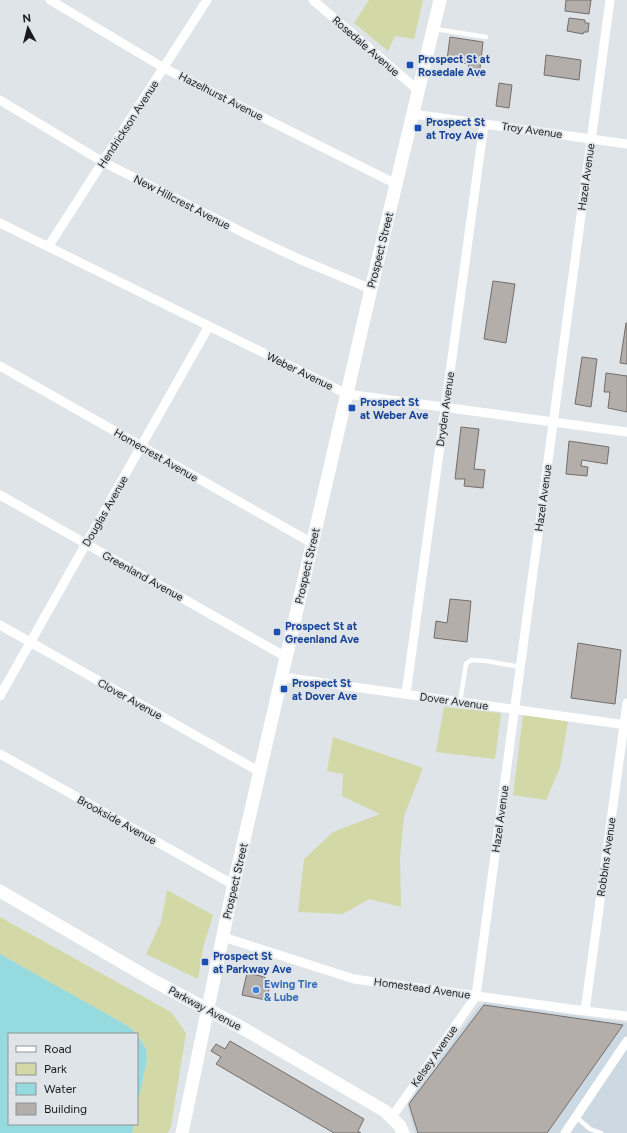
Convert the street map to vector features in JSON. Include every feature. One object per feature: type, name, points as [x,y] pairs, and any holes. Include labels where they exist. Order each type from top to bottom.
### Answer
[{"type":"street","name":"Hazelhurst Avenue","points":[[50,0],[164,68],[396,184]]},
{"type":"street","name":"Hendrickson Avenue","points":[[48,247],[207,0]]},
{"type":"street","name":"Rosedale Avenue","points":[[313,0],[419,91]]},
{"type":"street","name":"Prospect Street","points":[[182,1133],[234,885],[371,289],[440,0]]},
{"type":"street","name":"Hazel Avenue","points":[[476,996],[610,0]]},
{"type":"street","name":"New Hillcrest Avenue","points":[[0,100],[104,162],[250,236],[299,259],[371,289]]},
{"type":"street","name":"Troy Avenue","points":[[413,114],[627,144]]},
{"type":"street","name":"Dryden Avenue","points":[[406,694],[484,124]]},
{"type":"street","name":"Weber Avenue","points":[[0,223],[347,394],[627,432]]},
{"type":"street","name":"Douglas Avenue","points":[[0,696],[209,326]]},
{"type":"street","name":"Homecrest Avenue","points":[[0,366],[312,543]]},
{"type":"street","name":"Greenland Avenue","points":[[0,495],[286,657]]},
{"type":"street","name":"Clover Avenue","points":[[0,625],[260,772]]},
{"type":"street","name":"Dover Avenue","points":[[282,677],[626,725]]},
{"type":"street","name":"Robbins Avenue","points":[[586,1011],[626,725],[627,703]]},
{"type":"street","name":"Brookside Avenue","points":[[0,754],[234,885]]},
{"type":"street","name":"Parkway Avenue","points":[[0,891],[207,1010],[253,1034],[385,1111],[397,1127]]},
{"type":"street","name":"Homestead Avenue","points":[[223,937],[354,979],[627,1016]]},
{"type":"street","name":"Kelsey Avenue","points":[[397,1127],[476,996]]},
{"type":"street","points":[[565,1133],[627,1041]]},
{"type":"lane","points":[[433,29],[486,37]]},
{"type":"lane","points":[[460,702],[466,664],[471,660],[487,660],[520,667]]},
{"type":"lane","points":[[576,1117],[590,1128],[601,1133]]},
{"type":"shaded area","points":[[485,1002],[627,1023],[627,1133],[415,1133],[408,1109],[408,1101],[478,1007]]},
{"type":"green space","points":[[369,0],[423,0],[414,39],[395,36],[388,51],[354,23]]},
{"type":"green space","points":[[444,707],[501,713],[495,759],[436,752]]},
{"type":"green space","points":[[523,715],[568,721],[560,768],[546,800],[513,795]]},
{"type":"green space","points":[[333,737],[423,768],[404,816],[400,857],[401,907],[369,899],[343,914],[298,912],[304,859],[333,832],[380,814],[342,796],[343,774],[327,771]]},
{"type":"green space","points":[[167,890],[213,915],[203,948],[198,979],[146,954],[161,922]]},
{"type":"green space","points":[[0,917],[171,1012],[186,1033],[171,1126],[168,1133],[132,1133],[134,1125],[138,1125],[138,1103],[147,1059],[146,1049],[138,1033],[0,954]]},
{"type":"water","points":[[0,954],[128,1026],[136,1033],[8,1033],[8,1125],[134,1125],[132,1133],[0,1133]]},
{"type":"water","points":[[138,1037],[146,1049],[147,1059],[138,1103]]},
{"type":"building","points":[[566,0],[591,0],[589,14],[565,11]]},
{"type":"building","points":[[569,18],[585,20],[585,23],[589,23],[588,32],[584,32],[583,34],[567,31]]},
{"type":"building","points":[[450,37],[483,42],[479,77],[467,75],[469,64],[447,60]]},
{"type":"building","points":[[546,55],[581,60],[579,80],[544,75]]},
{"type":"building","points":[[499,83],[512,85],[509,108],[496,106]]},
{"type":"building","points":[[493,281],[515,284],[506,343],[484,339]]},
{"type":"building","points":[[627,323],[627,364],[620,363]]},
{"type":"building","points":[[582,357],[597,359],[591,407],[575,404]]},
{"type":"building","points":[[606,373],[627,376],[627,412],[608,408],[610,392],[604,392]]},
{"type":"building","points":[[461,427],[479,429],[474,469],[485,470],[483,488],[464,486],[465,479],[455,479]]},
{"type":"building","points":[[569,441],[609,447],[607,464],[582,460],[581,466],[588,467],[587,476],[566,474]]},
{"type":"building","points":[[450,599],[471,601],[467,642],[434,638],[436,621],[447,623]]},
{"type":"building","points":[[578,643],[621,650],[615,704],[571,698]]},
{"type":"building","name":"Ewing Tire & Lube","points":[[247,973],[265,977],[264,984],[270,986],[266,1000],[242,995]]},
{"type":"building","points":[[484,1005],[623,1025],[547,1133],[418,1133],[409,1104]]},
{"type":"building","points":[[230,1041],[364,1119],[358,1131],[361,1133],[334,1133],[216,1064],[221,1057],[211,1051],[216,1044],[225,1049]]},
{"type":"place","name":"Prospect St at Rosedale Ave","points":[[410,65]]},
{"type":"place","name":"Prospect St at Troy Ave","points":[[418,128]]},
{"type":"place","name":"Prospect St at Weber Ave","points":[[352,408]]},
{"type":"place","name":"Prospect St at Greenland Ave","points":[[277,632]]},
{"type":"place","name":"Prospect St at Dover Ave","points":[[284,689]]},
{"type":"place","name":"Prospect St at Parkway Ave","points":[[205,962]]},
{"type":"place","name":"Ewing Tire & Lube","points":[[256,990]]}]
